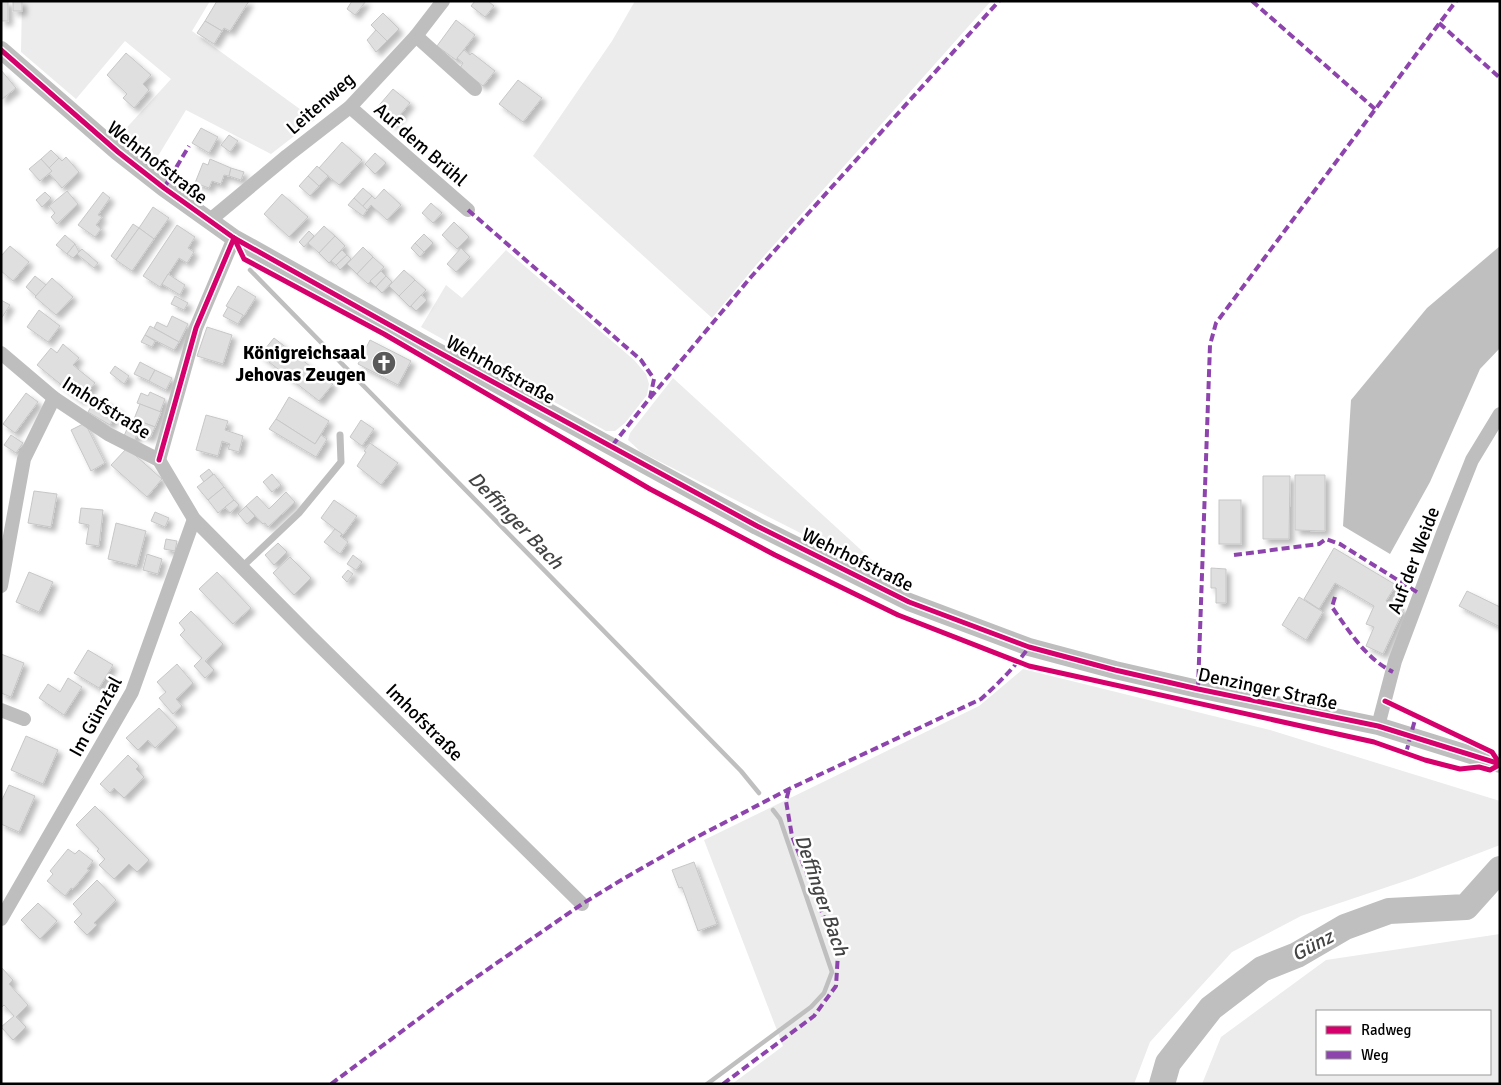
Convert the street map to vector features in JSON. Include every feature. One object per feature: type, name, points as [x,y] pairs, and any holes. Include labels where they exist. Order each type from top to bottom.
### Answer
[{"type":"street","name":"Leitenweg","points":[[209,221],[287,156],[350,107],[416,36],[443,1]]},
{"type":"street","points":[[416,36],[476,90]]},
{"type":"street","name":"Wehrhofstraße","points":[[1,50],[118,152],[234,238],[757,526],[909,602],[1029,647]]},
{"type":"street","name":"Auf dem Brühl","points":[[350,107],[468,210]]},
{"type":"street","points":[[159,460],[196,328],[234,238]]},
{"type":"street","name":"Imhofstraße","points":[[1,353],[54,398],[108,434],[159,460],[194,519],[582,904]]},
{"type":"street","points":[[1,586],[24,459],[54,398]]},
{"type":"street","name":"Auf der Weide","points":[[1378,726],[1395,661],[1443,533],[1472,460],[1500,414]]},
{"type":"street","name":"Im Günztal","points":[[1,919],[132,692],[194,519]]},
{"type":"street","name":"Denzinger Straße","points":[[1029,647],[1114,670],[1378,726],[1500,764]]},
{"type":"street","points":[[1,710],[24,719]]},
{"type":"lane","points":[[242,567],[299,513],[341,462],[340,435]]},
{"type":"shaded area","points":[[22,1],[210,1],[192,31],[315,120],[271,154],[186,110],[155,161],[120,135],[171,79],[125,41],[76,99],[21,52]]},
{"type":"shaded area","points":[[635,1],[991,1],[757,264],[712,318],[533,156],[612,41]]},
{"type":"shaded area","points":[[1500,246],[1500,348],[1480,369],[1430,482],[1390,554],[1343,526],[1351,400],[1427,308]]},
{"type":"shaded area","points":[[506,250],[634,360],[646,374],[649,384],[647,395],[625,423],[615,431],[606,431],[421,327],[446,285],[462,298]]},
{"type":"shaded area","points":[[673,378],[895,581],[641,452],[628,440],[630,433]]},
{"type":"shaded area","points":[[1023,669],[1270,730],[1500,801],[1500,845],[1414,878],[1301,916],[1232,952],[1150,1042],[1134,1084],[732,1084],[783,1046],[704,840],[979,706]]},
{"type":"shaded area","points":[[1500,934],[1500,1084],[1202,1084],[1221,1037],[1326,960]]},
{"type":"building","points":[[1,1],[8,1],[8,21],[1,21]]},
{"type":"building","points":[[13,1],[22,1],[22,11],[13,11]]},
{"type":"building","points":[[217,1],[249,1],[230,31],[224,28],[222,31],[205,21]]},
{"type":"building","points":[[352,1],[366,1],[355,15],[347,9]]},
{"type":"building","points":[[475,1],[488,1],[494,6],[485,17],[471,6]]},
{"type":"building","points":[[383,13],[399,29],[387,41],[371,25]]},
{"type":"building","points":[[456,20],[475,35],[456,60],[437,46]]},
{"type":"building","points":[[205,21],[222,31],[214,44],[197,33]]},
{"type":"building","points":[[376,30],[387,41],[376,52],[367,40]]},
{"type":"building","points":[[464,50],[470,55],[472,53],[495,71],[483,86],[460,68],[463,63],[457,58]]},
{"type":"building","points":[[126,53],[151,75],[143,84],[149,90],[134,108],[123,98],[127,94],[107,75]]},
{"type":"building","points":[[1,70],[16,88],[1,100]]},
{"type":"building","points":[[518,80],[542,98],[523,122],[499,104]]},
{"type":"building","points":[[393,89],[410,103],[392,125],[375,110]]},
{"type":"building","points":[[201,128],[218,137],[209,153],[192,143]]},
{"type":"building","points":[[229,135],[238,141],[230,152],[221,145]]},
{"type":"building","points":[[342,142],[362,160],[339,185],[319,168]]},
{"type":"building","points":[[51,150],[59,158],[49,168],[41,159]]},
{"type":"building","points":[[375,153],[386,163],[375,174],[365,164]]},
{"type":"building","points":[[66,157],[79,172],[62,188],[49,173],[52,171],[49,168],[59,158],[62,161]]},
{"type":"building","points":[[41,159],[52,171],[40,181],[29,169]]},
{"type":"building","points":[[210,159],[231,168],[229,176],[224,175],[221,184],[212,181],[209,188],[195,183],[203,163],[208,165]]},
{"type":"building","points":[[317,166],[328,176],[319,186],[308,176]]},
{"type":"building","points":[[231,168],[244,172],[241,180],[229,176]]},
{"type":"building","points":[[308,176],[319,186],[310,196],[299,186]]},
{"type":"building","points":[[363,188],[372,196],[362,207],[354,198]]},
{"type":"building","points":[[384,189],[401,205],[387,220],[371,205],[367,210],[362,207],[372,196],[375,199]]},
{"type":"building","points":[[67,191],[78,204],[57,224],[51,217],[55,213],[49,206]]},
{"type":"building","points":[[45,192],[51,198],[42,207],[36,200]]},
{"type":"building","points":[[103,192],[110,198],[98,215],[102,217],[96,225],[101,229],[95,237],[78,225]]},
{"type":"building","points":[[282,194],[308,217],[289,237],[264,214]]},
{"type":"building","points":[[354,198],[367,210],[363,216],[348,205]]},
{"type":"building","points":[[431,203],[442,213],[433,223],[422,213]]},
{"type":"building","points":[[153,207],[169,218],[154,239],[139,228]]},
{"type":"building","points":[[454,222],[469,237],[457,249],[442,235]]},
{"type":"building","points":[[133,224],[139,228],[116,260],[111,256]]},
{"type":"building","points":[[177,225],[195,237],[188,248],[194,252],[187,263],[179,258],[160,287],[143,276]]},
{"type":"building","points":[[324,226],[335,236],[319,253],[308,243]]},
{"type":"building","points":[[139,228],[154,239],[132,271],[116,260]]},
{"type":"building","points":[[309,231],[314,236],[304,247],[299,242]]},
{"type":"building","points":[[424,234],[433,243],[424,252],[415,243]]},
{"type":"building","points":[[65,235],[75,244],[67,254],[56,245]]},
{"type":"building","points":[[335,236],[345,246],[329,263],[319,253]]},
{"type":"building","points":[[415,243],[424,252],[420,257],[411,248]]},
{"type":"building","points":[[75,244],[79,252],[73,258],[67,254]]},
{"type":"building","points":[[10,246],[29,262],[13,281],[1,271],[1,256]]},
{"type":"building","points":[[363,247],[373,257],[357,274],[347,264]]},
{"type":"building","points":[[461,248],[470,257],[456,272],[447,264]]},
{"type":"building","points":[[82,249],[98,263],[94,268],[77,254]]},
{"type":"building","points":[[342,250],[347,255],[336,265],[331,261]]},
{"type":"building","points":[[347,255],[351,259],[340,270],[336,265]]},
{"type":"building","points":[[373,257],[384,267],[368,284],[357,274]]},
{"type":"building","points":[[404,270],[415,280],[399,296],[389,286]]},
{"type":"building","points":[[381,271],[386,276],[376,287],[370,281]]},
{"type":"building","points":[[168,274],[185,285],[180,295],[162,284]]},
{"type":"building","points":[[35,276],[46,285],[36,296],[26,287]]},
{"type":"building","points":[[386,276],[392,282],[382,293],[376,287]]},
{"type":"building","points":[[52,278],[73,297],[56,315],[35,297]]},
{"type":"building","points":[[415,280],[426,290],[410,307],[399,296]]},
{"type":"building","points":[[238,286],[256,297],[244,316],[226,306]]},
{"type":"building","points":[[421,295],[427,300],[416,311],[411,306]]},
{"type":"building","points":[[175,296],[188,303],[184,310],[171,304]]},
{"type":"building","points":[[1,300],[10,305],[1,319]]},
{"type":"building","points":[[228,307],[243,315],[238,324],[223,316]]},
{"type":"building","points":[[39,310],[60,326],[48,342],[27,327]]},
{"type":"building","points":[[172,316],[188,324],[179,342],[154,328],[157,322],[167,327]]},
{"type":"building","points":[[150,326],[179,342],[174,350],[145,335]]},
{"type":"building","points":[[207,327],[232,335],[223,364],[197,356]]},
{"type":"building","points":[[145,335],[155,341],[152,347],[141,342]]},
{"type":"building","points":[[274,338],[333,384],[319,401],[260,355]]},
{"type":"building","name":"Königreichsaal Jehovas Zeugen","points":[[370,340],[411,361],[398,385],[358,364]]},
{"type":"building","points":[[63,344],[79,358],[73,365],[95,383],[81,401],[37,365],[51,348],[57,353]]},
{"type":"building","points":[[140,362],[155,370],[149,381],[134,374]]},
{"type":"building","points":[[115,366],[129,376],[124,384],[110,373]]},
{"type":"building","points":[[155,370],[172,378],[166,390],[149,381]]},
{"type":"building","points":[[150,392],[165,399],[160,412],[137,403],[141,393],[148,396]]},
{"type":"building","points":[[26,393],[38,402],[15,433],[3,424]]},
{"type":"building","points":[[97,396],[119,409],[110,425],[88,412]]},
{"type":"building","points":[[289,397],[329,421],[315,444],[276,419]]},
{"type":"building","points":[[140,404],[161,412],[155,427],[134,419]]},
{"type":"building","points":[[206,415],[228,421],[225,430],[243,436],[239,452],[228,449],[230,444],[222,441],[218,456],[196,450]]},
{"type":"building","points":[[134,419],[155,427],[150,438],[130,430]]},
{"type":"building","points":[[276,419],[315,444],[321,435],[327,439],[316,457],[269,429]]},
{"type":"building","points":[[361,420],[374,429],[362,446],[350,437]]},
{"type":"building","points":[[85,423],[105,463],[91,471],[71,430]]},
{"type":"building","points":[[127,429],[137,433],[135,440],[124,436]]},
{"type":"building","points":[[11,435],[23,443],[16,453],[4,445]]},
{"type":"building","points":[[370,443],[398,463],[381,485],[357,466]]},
{"type":"building","points":[[127,448],[162,479],[147,497],[111,465]]},
{"type":"building","points":[[209,469],[213,474],[204,482],[200,476]]},
{"type":"building","points":[[214,474],[224,487],[208,500],[197,487]]},
{"type":"building","points":[[272,474],[281,485],[272,492],[263,482]]},
{"type":"building","points":[[1295,475],[1325,475],[1325,531],[1295,530]]},
{"type":"building","points":[[1263,476],[1290,476],[1289,539],[1263,539]]},
{"type":"building","points":[[224,487],[234,500],[218,513],[208,500]]},
{"type":"building","points":[[34,491],[57,494],[51,527],[28,523]]},
{"type":"building","points":[[286,492],[295,502],[268,527],[246,506],[257,496],[269,509]]},
{"type":"building","points":[[234,500],[239,505],[230,513],[225,507]]},
{"type":"building","points":[[334,500],[357,516],[343,535],[321,518]]},
{"type":"building","points":[[1219,500],[1241,500],[1241,544],[1219,544]]},
{"type":"building","points":[[246,506],[255,516],[247,524],[238,514]]},
{"type":"building","points":[[81,508],[103,510],[99,546],[86,544],[89,525],[79,523]]},
{"type":"building","points":[[155,512],[169,518],[165,527],[151,521]]},
{"type":"building","points":[[116,523],[146,531],[137,566],[108,559]]},
{"type":"building","points":[[335,529],[348,542],[340,554],[324,542]]},
{"type":"building","points":[[166,539],[177,541],[175,551],[164,549]]},
{"type":"building","points":[[278,543],[287,552],[274,565],[265,555]]},
{"type":"building","points":[[1334,548],[1396,585],[1386,601],[1404,609],[1383,654],[1366,646],[1374,627],[1366,624],[1374,606],[1335,583],[1319,609],[1304,599]]},
{"type":"building","points":[[147,554],[162,559],[158,574],[143,570]]},
{"type":"building","points":[[353,555],[362,562],[356,570],[347,564]]},
{"type":"building","points":[[290,557],[311,578],[294,595],[273,573]]},
{"type":"building","points":[[1211,568],[1226,569],[1226,603],[1216,603],[1216,588],[1211,588]]},
{"type":"building","points":[[348,570],[353,574],[347,582],[342,577]]},
{"type":"building","points":[[29,572],[53,582],[39,612],[16,602]]},
{"type":"building","points":[[217,572],[251,608],[233,624],[199,589]]},
{"type":"building","points":[[1467,591],[1500,607],[1500,627],[1459,606]]},
{"type":"building","points":[[1299,597],[1323,612],[1306,640],[1282,625]]},
{"type":"building","points":[[191,611],[223,644],[205,661],[214,670],[205,678],[194,666],[202,658],[180,635],[185,630],[179,623]]},
{"type":"building","points":[[88,650],[113,665],[99,688],[74,673]]},
{"type":"building","points":[[1,654],[24,663],[11,697],[1,693]]},
{"type":"building","points":[[177,664],[193,683],[176,699],[182,706],[173,714],[159,698],[166,692],[157,682]]},
{"type":"building","points":[[68,678],[82,687],[64,715],[39,698],[48,684],[60,692]]},
{"type":"building","points":[[159,708],[177,727],[155,748],[148,740],[138,750],[126,738]]},
{"type":"building","points":[[26,736],[58,750],[43,784],[11,770]]},
{"type":"building","points":[[128,755],[139,766],[136,769],[144,777],[124,798],[114,788],[110,793],[100,784]]},
{"type":"building","points":[[9,785],[35,796],[19,832],[1,824],[1,802]]},
{"type":"building","points":[[95,806],[149,860],[137,872],[129,864],[114,879],[99,865],[105,859],[97,851],[99,849],[76,825]]},
{"type":"building","points":[[68,849],[75,854],[79,850],[93,861],[87,869],[89,870],[65,896],[47,881],[53,874],[50,871]]},
{"type":"building","points":[[694,862],[717,924],[698,931],[682,887],[679,888],[672,870]]},
{"type":"building","points":[[97,880],[116,900],[94,923],[97,925],[87,935],[74,922],[82,914],[73,904]]},
{"type":"building","points":[[38,903],[57,921],[40,939],[21,920]]},
{"type":"building","points":[[2,968],[13,980],[9,984],[28,1005],[16,1017],[26,1027],[13,1040],[1,1027],[14,1016],[4,1005],[1,1008]]},
{"type":"waterway","name":"Deffinger Bach","points":[[250,270],[741,771],[759,793]]},
{"type":"waterway","name":"Deffinger Bach","points":[[707,1084],[811,1007],[824,993],[832,972],[780,819],[773,810]]},
{"type":"waterway","name":"Günz","points":[[1162,1084],[1168,1063],[1211,1008],[1262,969],[1297,955],[1345,927],[1389,911],[1466,907],[1500,869]]},
{"type":"marked path","points":[[650,398],[751,277],[999,1]]},
{"type":"marked path","points":[[1252,1],[1375,109]]},
{"type":"marked path","points":[[1198,689],[1210,345],[1216,323],[1456,1]]},
{"type":"marked path","points":[[1439,23],[1500,78]]},
{"type":"marked path","points":[[164,188],[189,146]]},
{"type":"marked path","points":[[468,210],[641,360],[654,379],[650,398],[611,447]]},
{"type":"marked path","points":[[1234,555],[1319,544],[1326,539],[1340,544],[1420,594]]},
{"type":"marked path","points":[[1335,597],[1332,607],[1351,634],[1366,652],[1393,672]]},
{"type":"marked path","points":[[331,1084],[452,994],[582,904],[693,839],[789,789],[981,699],[1029,647]]},
{"type":"marked path","points":[[1406,753],[1416,716]]},
{"type":"marked path","points":[[723,1084],[814,1016],[836,986],[838,953],[792,836],[786,801],[789,789]]},
{"type":"cycle path","points":[[1,50],[118,152],[164,188],[234,238],[757,526],[909,602],[1029,647],[1115,670],[1198,689],[1378,726],[1500,764]]},
{"type":"cycle path","points":[[234,238],[244,259],[384,334],[650,489],[775,555],[898,615],[1029,666],[1374,742],[1425,760],[1460,769],[1479,767],[1490,770],[1499,765]]},
{"type":"cycle path","points":[[159,460],[196,328],[234,238]]},
{"type":"cycle path","points":[[1385,701],[1492,752],[1500,764]]},
{"type":"place","name":"Königreichsaal Jehovas Zeugen","points":[[384,363]]}]
